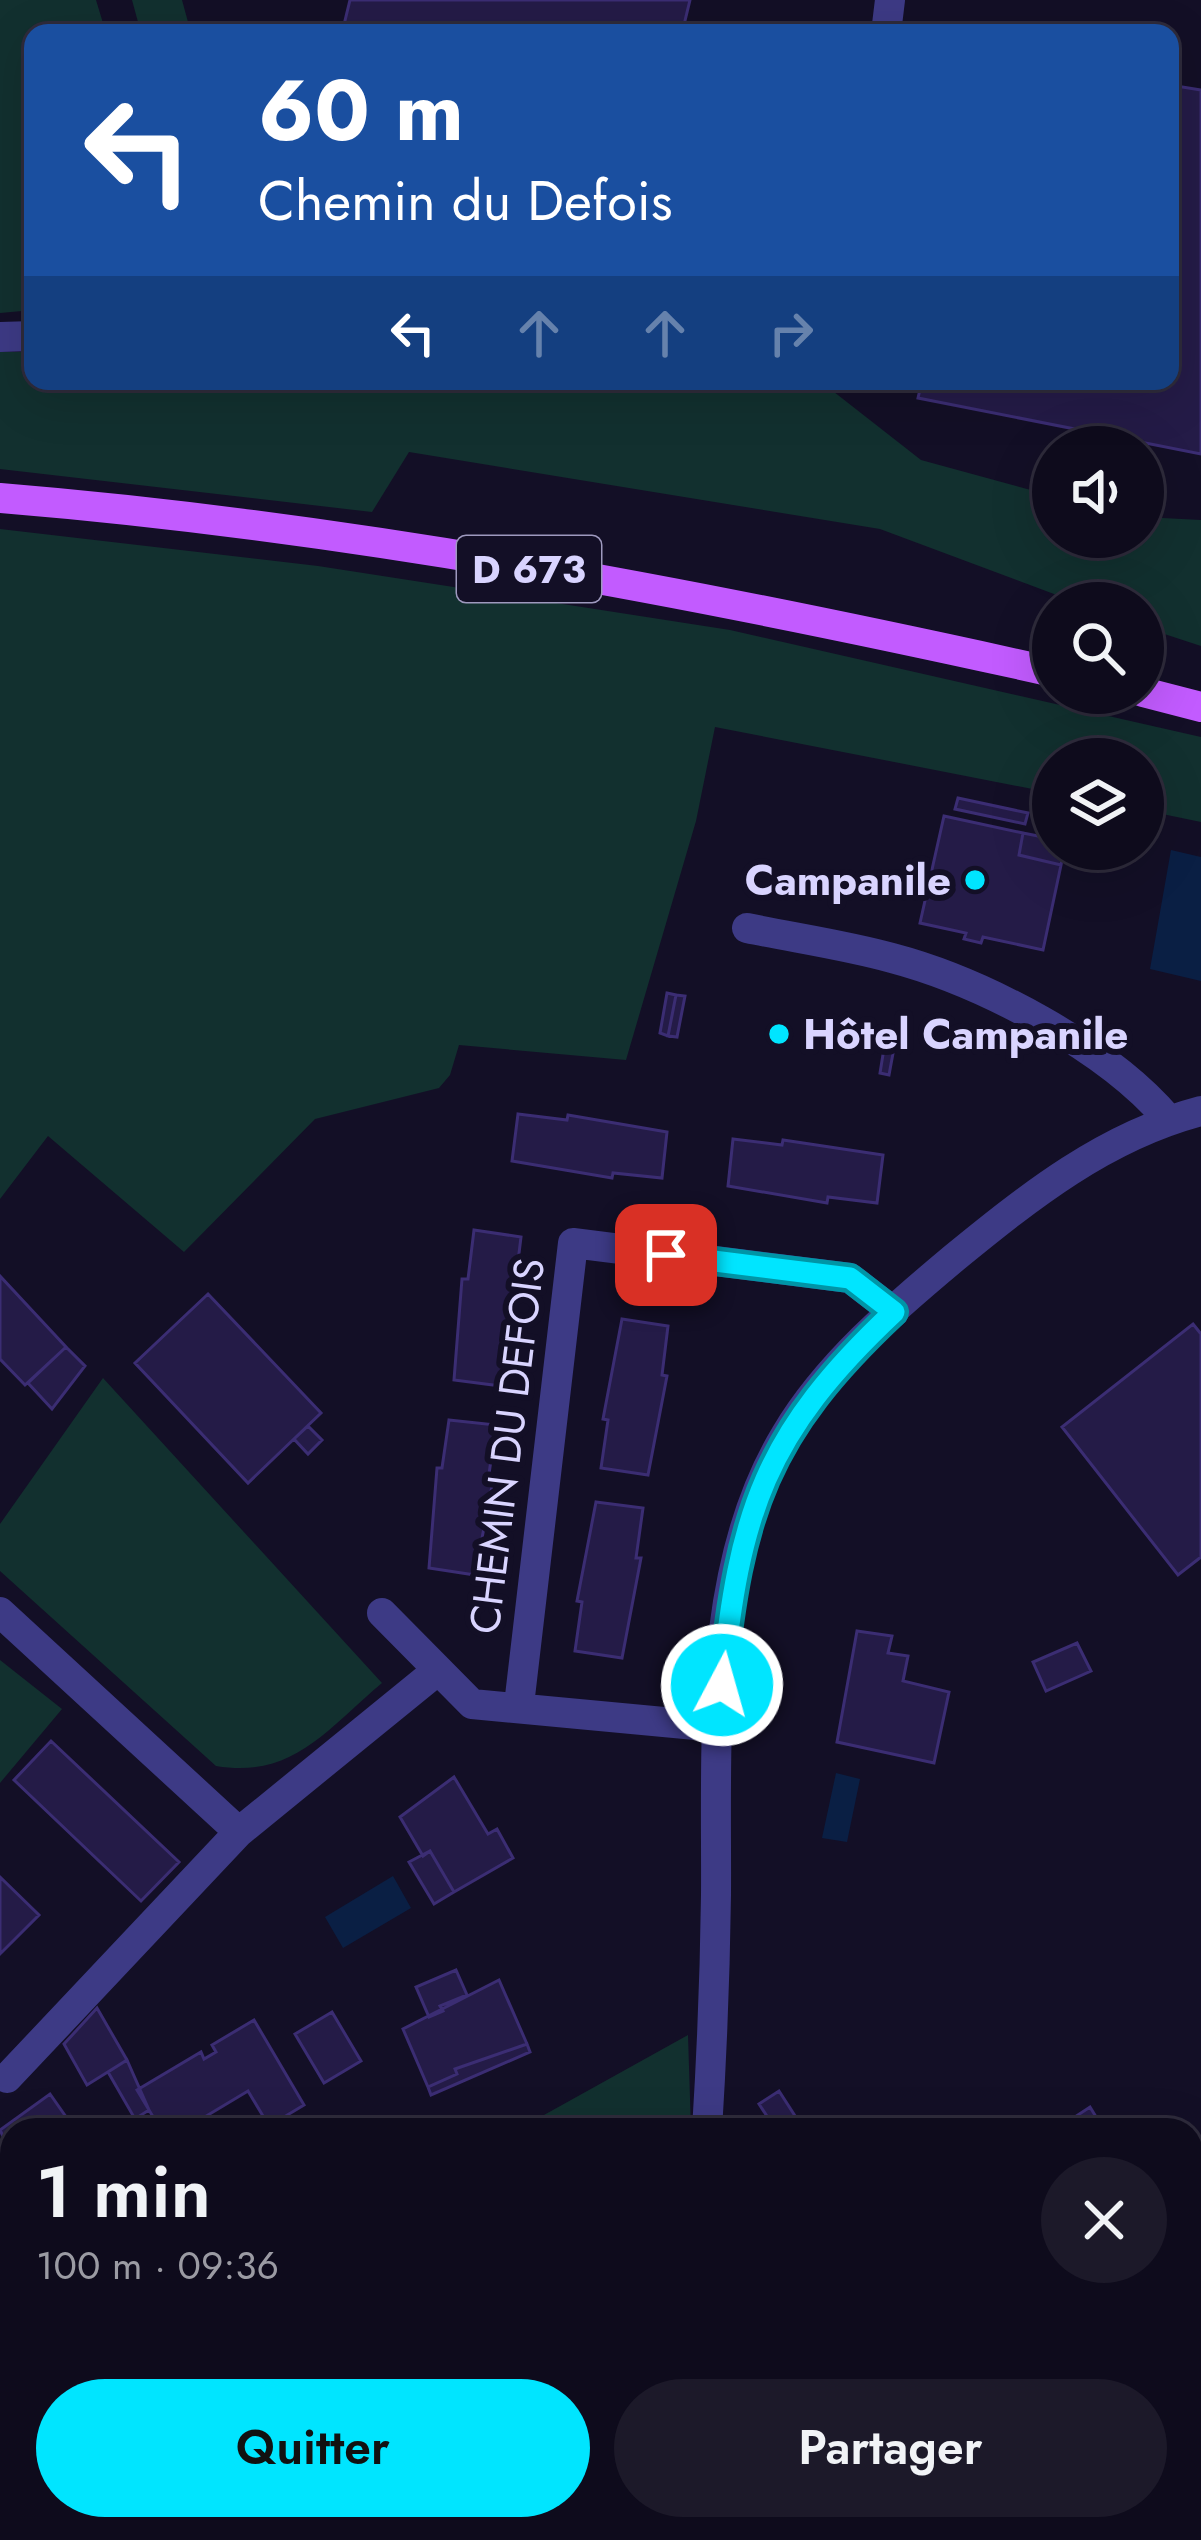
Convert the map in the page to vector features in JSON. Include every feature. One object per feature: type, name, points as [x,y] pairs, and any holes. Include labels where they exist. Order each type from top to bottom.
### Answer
[{"type":"main road","name":"D 673","points":[[0,498],[352,540],[650,589],[1032,668]]},
{"type":"main road","points":[[1164,697],[1201,707]]},
{"type":"street","points":[[748,928],[896,959],[1017,1008],[1140,1086],[1168,1119]]},
{"type":"street","points":[[708,2118],[715,2008],[717,1727],[730,1601],[759,1485],[813,1394],[894,1312],[1018,1205],[1122,1138],[1201,1111]]},
{"type":"street","name":"CHEMIN DU DEFOIS","points":[[519,1705],[573,1243],[850,1278],[894,1312]]},
{"type":"street","points":[[0,1612],[239,1832]]},
{"type":"street","name":"CHEMIN DU DEFOIS","points":[[382,1613],[472,1704],[717,1727]]},
{"type":"street","points":[[7,2078],[239,1832],[438,1670]]},
{"type":"green space","points":[[0,0],[96,0],[103,24],[24,24],[24,311],[0,313]]},
{"type":"green space","points":[[132,0],[182,0],[189,24],[139,24]]},
{"type":"green space","points":[[0,352],[24,352],[24,390],[832,390],[921,460],[1032,490],[1032,558],[1164,558],[1164,518],[1201,520],[1201,646],[1164,634],[1164,582],[1032,582],[1032,586],[880,529],[409,452],[372,512],[0,469]]},
{"type":"green space","points":[[0,529],[318,566],[730,630],[1032,699],[1032,714],[1100,714],[1201,737],[1201,822],[1164,814],[1164,738],[1032,738],[1032,789],[715,727],[696,821],[626,1060],[459,1045],[450,1075],[439,1088],[315,1119],[184,1252],[48,1136],[0,1199]]},
{"type":"green space","points":[[103,1378],[382,1683],[326,1733],[288,1758],[243,1768],[216,1766],[0,1571],[0,1524]]},
{"type":"green space","points":[[0,1660],[62,1709],[0,1783]]},
{"type":"green space","points":[[688,2035],[691,2118],[539,2118]]},
{"type":"water","points":[[1171,850],[1201,857],[1201,981],[1150,969]]},
{"type":"water","points":[[836,1773],[860,1779],[847,1842],[822,1838]]},
{"type":"water","points":[[393,1876],[411,1908],[343,1948],[325,1917]]},
{"type":"building","points":[[350,0],[690,0],[684,24],[344,24]]},
{"type":"building","points":[[1179,86],[1201,90],[1201,454],[1164,447],[1164,426],[1060,426],[918,398],[920,390],[1179,390]]},
{"type":"building","points":[[958,798],[1028,813],[1025,824],[955,809]]},
{"type":"building","points":[[944,816],[1023,833],[1019,855],[1032,858],[1032,870],[1060,870],[1043,950],[983,937],[981,943],[964,939],[966,933],[920,923]]},
{"type":"building","points":[[1023,833],[1032,835],[1032,858],[1019,855]]},
{"type":"building","points":[[667,993],[676,995],[668,1036],[660,1033]]},
{"type":"building","points":[[676,995],[685,996],[677,1037],[668,1036]]},
{"type":"building","points":[[886,1036],[896,1037],[889,1075],[880,1073]]},
{"type":"building","points":[[518,1114],[567,1120],[568,1115],[667,1132],[662,1178],[613,1173],[612,1178],[512,1161]]},
{"type":"building","points":[[733,1139],[782,1145],[783,1140],[883,1155],[877,1203],[828,1197],[827,1203],[728,1186]]},
{"type":"building","points":[[474,1230],[521,1237],[515,1286],[520,1287],[501,1386],[454,1380],[462,1279],[468,1279]]},
{"type":"building","points":[[0,1276],[66,1347],[25,1385],[0,1359]]},
{"type":"building","points":[[208,1294],[321,1413],[248,1483],[135,1363]]},
{"type":"building","points":[[622,1319],[668,1326],[662,1375],[667,1376],[648,1475],[601,1468],[608,1420],[603,1419]]},
{"type":"building","points":[[1193,1324],[1201,1334],[1201,1557],[1178,1575],[1062,1427]]},
{"type":"building","points":[[66,1347],[85,1366],[52,1409],[28,1383]]},
{"type":"building","points":[[449,1420],[496,1425],[489,1474],[494,1475],[475,1575],[429,1568],[437,1468],[442,1468]]},
{"type":"building","points":[[308,1426],[322,1440],[308,1454],[294,1439]]},
{"type":"building","points":[[596,1502],[643,1508],[636,1558],[641,1558],[622,1658],[575,1651],[582,1602],[577,1601]]},
{"type":"building","points":[[857,1631],[892,1636],[888,1653],[908,1656],[903,1681],[949,1692],[934,1763],[837,1742]]},
{"type":"building","points":[[1077,1643],[1091,1671],[1046,1691],[1033,1662]]},
{"type":"building","points":[[51,1741],[179,1862],[141,1901],[14,1780]]},
{"type":"building","points":[[454,1777],[488,1834],[497,1829],[513,1858],[454,1892],[430,1851],[423,1856],[400,1817]]},
{"type":"building","points":[[430,1851],[454,1892],[434,1904],[409,1862]]},
{"type":"building","points":[[0,1877],[39,1915],[0,1954]]},
{"type":"building","points":[[456,1970],[467,1995],[440,2006],[443,2011],[429,2017],[416,1987]]},
{"type":"building","points":[[499,1980],[527,2044],[455,2069],[457,2074],[428,2087],[403,2029]]},
{"type":"building","points":[[97,2008],[127,2060],[87,2085],[64,2044]]},
{"type":"building","points":[[332,2012],[361,2061],[324,2083],[295,2034]]},
{"type":"building","points":[[254,2020],[304,2105],[282,2118],[264,2118],[248,2091],[203,2118],[154,2118],[137,2090],[201,2052],[204,2059],[216,2052],[212,2045]]},
{"type":"building","points":[[527,2044],[530,2052],[431,2095],[428,2087],[457,2074],[455,2069]]},
{"type":"building","points":[[127,2060],[149,2110],[134,2118],[108,2072]]},
{"type":"building","points":[[779,2091],[796,2118],[768,2118],[759,2104]]},
{"type":"building","points":[[50,2094],[67,2118],[17,2118]]},
{"type":"building","points":[[1090,2107],[1097,2118],[1073,2118]]},
{"type":"place","name":"Campanile","points":[[975,880]]},
{"type":"place","name":"Hôtel Campanile","points":[[779,1034]]},
{"type":"route","points":[[666,1255],[850,1278],[894,1312],[813,1394],[759,1485],[730,1601],[722,1685]]}]
